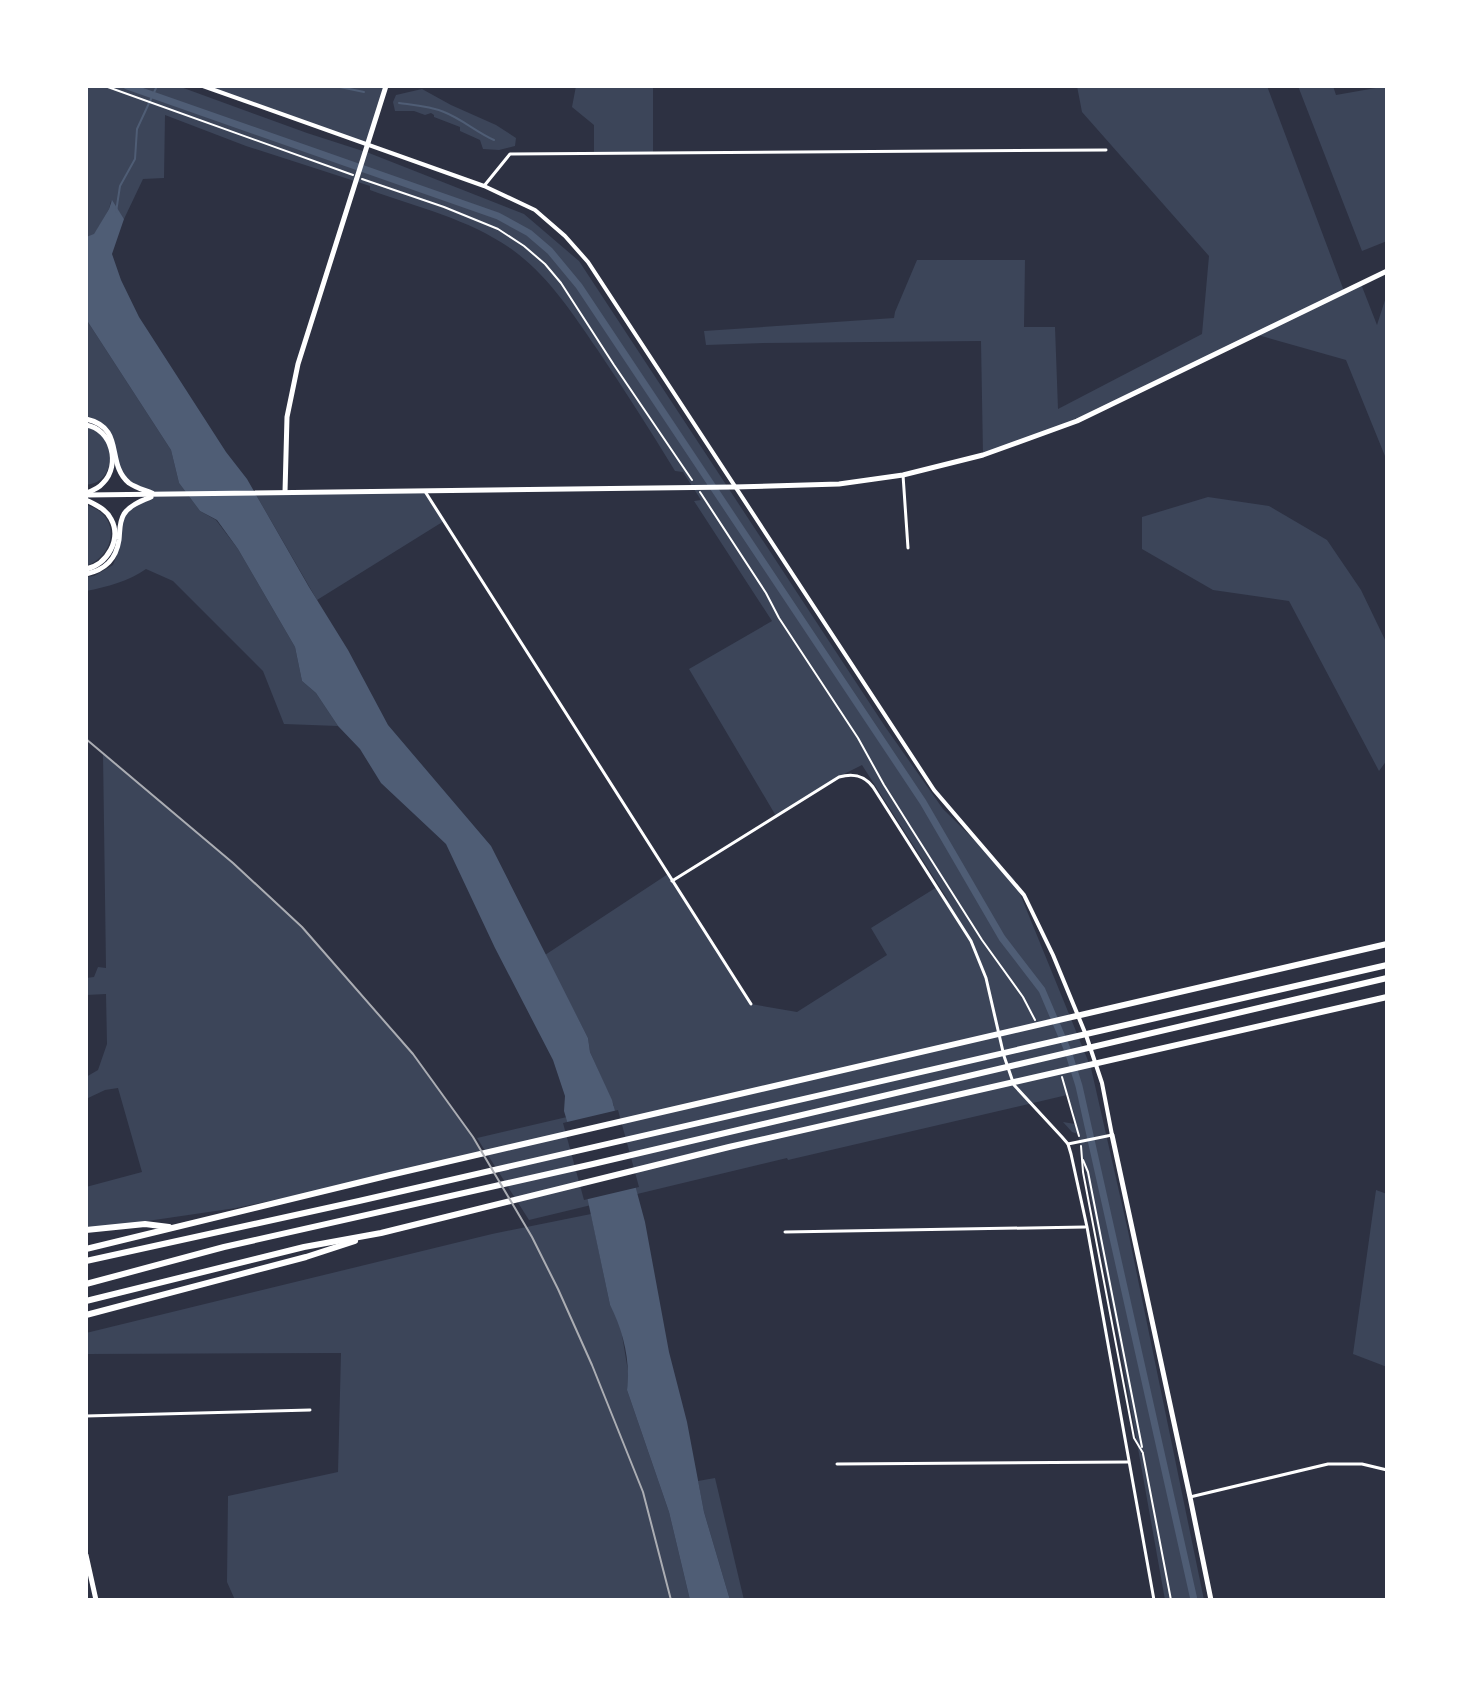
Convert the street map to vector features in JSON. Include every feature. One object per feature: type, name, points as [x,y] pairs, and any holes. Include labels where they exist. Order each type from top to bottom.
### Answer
[{"type":"highway","points":[[86,1249],[292,1198],[1387,944]]},
{"type":"highway","points":[[86,1261],[1387,965]]},
{"type":"highway","points":[[86,1284],[224,1247],[1387,978]]},
{"type":"highway","points":[[86,1301],[304,1247],[381,1233],[743,1144],[1387,997]]},
{"type":"highway","points":[[86,1230],[145,1224],[173,1228]]},
{"type":"highway","points":[[86,1315],[306,1257],[381,1233]]},
{"type":"main road","points":[[285,492],[287,417],[298,364],[386,86]]},
{"type":"main road","points":[[86,496],[734,487],[839,484],[903,475],[983,455],[1077,421],[1387,271]]},
{"type":"main road","points":[[86,422],[105,427],[113,439],[117,464],[130,484],[157,495]]},
{"type":"main road","points":[[86,422],[107,437],[112,450],[109,476],[102,486],[86,496]]},
{"type":"main road","points":[[86,572],[101,570],[112,559],[117,549],[121,521],[128,510],[157,495]]},
{"type":"main road","points":[[86,496],[110,516],[114,527],[110,551],[86,572]]},
{"type":"main road","points":[[1112,1135],[1211,1600]]},
{"type":"main road","points":[[86,1555],[96,1600]]},
{"type":"street","points":[[203,86],[366,149],[484,186],[535,210],[565,236],[588,262],[934,790],[1024,895],[1086,1035],[1102,1083],[1112,1135],[1068,1144]]},
{"type":"street","points":[[484,186],[510,154],[1106,150]]},
{"type":"street","points":[[903,475],[908,548]]},
{"type":"street","points":[[424,490],[751,1004]]},
{"type":"street","points":[[672,881],[839,777],[854,775],[866,779],[873,787],[971,941],[986,978],[1014,1085],[1068,1144],[1087,1227],[1154,1600]]},
{"type":"street","points":[[785,1232],[1087,1227]]},
{"type":"street","points":[[86,1416],[310,1410]]},
{"type":"street","points":[[837,1464],[1128,1462]]},
{"type":"street","points":[[1190,1497],[1328,1464],[1362,1464],[1387,1470]]},
{"type":"path","points":[[105,86],[498,229],[524,246],[561,283],[624,380]]},
{"type":"path","points":[[766,593],[982,940],[1023,997],[1039,1027]]},
{"type":"path","points":[[1062,1078],[1079,1137]]},
{"type":"path","points":[[1081,1149],[1171,1600]]},
{"type":"path","points":[[1083,1159],[1134,1438],[1143,1453]]},
{"type":"shaded area","points":[[86,86],[178,86],[369,153],[524,214],[579,261],[886,728],[943,809],[1014,879],[1091,1068],[1204,1600],[1165,1600],[1078,1134],[1063,1122],[1075,1124],[1067,1095],[529,1220],[477,1138],[614,1106],[590,1052],[588,1038],[545,955],[668,874],[751,1004],[797,1012],[887,955],[871,928],[937,887],[950,903],[862,765],[776,816],[689,669],[772,621],[694,501],[701,500],[683,472],[675,471],[587,335],[536,269],[510,248],[460,221],[370,190],[370,186],[246,146],[165,115],[164,178],[143,179],[124,219],[111,201],[94,235],[86,237]]},
{"type":"shaded area","points":[[203,86],[386,86],[367,145]]},
{"type":"shaded area","points":[[576,86],[653,86],[653,153],[594,154],[594,125],[572,107]]},
{"type":"shaded area","points":[[1077,86],[1267,86],[1344,291],[1361,284],[1377,325],[1387,294],[1387,461],[1346,360],[1258,335],[1077,421],[983,455],[981,341],[706,345],[704,331],[894,318],[917,260],[1025,260],[1024,327],[1055,327],[1058,409],[1202,334],[1209,256],[1082,112]]},
{"type":"shaded area","points":[[1298,86],[1333,86],[1336,95],[1387,86],[1387,241],[1362,251]]},
{"type":"shaded area","points":[[422,89],[496,125],[516,138],[515,146],[499,150],[483,149],[480,140],[431,113],[395,111],[393,102],[396,95]]},
{"type":"shaded area","points":[[112,200],[124,219],[112,254],[139,317],[226,452],[247,479],[348,650],[388,725],[491,846],[588,1038],[590,1052],[612,1100],[645,1222],[704,1512],[730,1600],[690,1600],[669,1512],[627,1390],[625,1346],[610,1305],[581,1168],[564,1111],[565,1096],[553,1060],[446,844],[381,783],[360,749],[338,726],[316,693],[302,681],[295,647],[238,549],[217,520],[200,511],[179,483],[171,450],[86,319],[86,237],[94,234]]},
{"type":"shaded area","points":[[86,319],[171,450],[179,483],[200,511],[216,520],[238,549],[295,647],[302,681],[316,693],[338,726],[284,724],[263,671],[173,581],[146,569],[118,583],[86,591],[86,577],[113,565],[120,526],[128,510],[156,495],[140,489],[122,475],[105,427],[86,419]]},
{"type":"shaded area","points":[[86,427],[103,436],[110,459],[104,476],[86,485]]},
{"type":"shaded area","points":[[424,490],[444,521],[317,600],[255,493]]},
{"type":"shaded area","points":[[1208,497],[1269,506],[1327,540],[1361,590],[1387,644],[1387,760],[1379,771],[1289,601],[1213,590],[1142,549],[1142,517]]},
{"type":"shaded area","points":[[86,505],[105,517],[111,535],[104,553],[86,566]]},
{"type":"shaded area","points":[[103,753],[233,863],[302,927],[413,1054],[484,1156],[236,1208],[86,1230],[86,1187],[142,1172],[118,1088],[86,1099],[86,1077],[98,1070],[107,1044],[106,994],[86,995],[86,978],[94,977],[98,967],[106,968]]},
{"type":"shaded area","points":[[1376,1190],[1387,1194],[1387,1367],[1353,1354]]},
{"type":"shaded area","points":[[591,1214],[610,1305],[620,1323],[629,1377],[627,1390],[669,1512],[690,1600],[235,1600],[227,1582],[228,1496],[338,1472],[341,1353],[86,1354],[86,1333],[492,1234]]},
{"type":"shaded area","points":[[715,1478],[744,1600],[730,1600],[704,1512],[698,1481]]},
{"type":"pier","points":[[618,1110],[639,1187],[584,1200],[563,1123]]},
{"type":"waterway","points":[[127,86],[498,216],[529,233],[550,251],[579,286],[923,802],[1002,938],[1042,990],[1079,1086],[1194,1600]]},
{"type":"waterway","points":[[116,212],[120,186],[135,159],[137,129],[157,86]]},
{"type":"waterway","points":[[335,86],[364,92]]},
{"type":"waterway","points":[[399,103],[444,112],[494,140]]},
{"type":"railway","points":[[86,739],[233,863],[302,927],[413,1054],[473,1137],[532,1237],[592,1365],[643,1492],[671,1600]]}]
